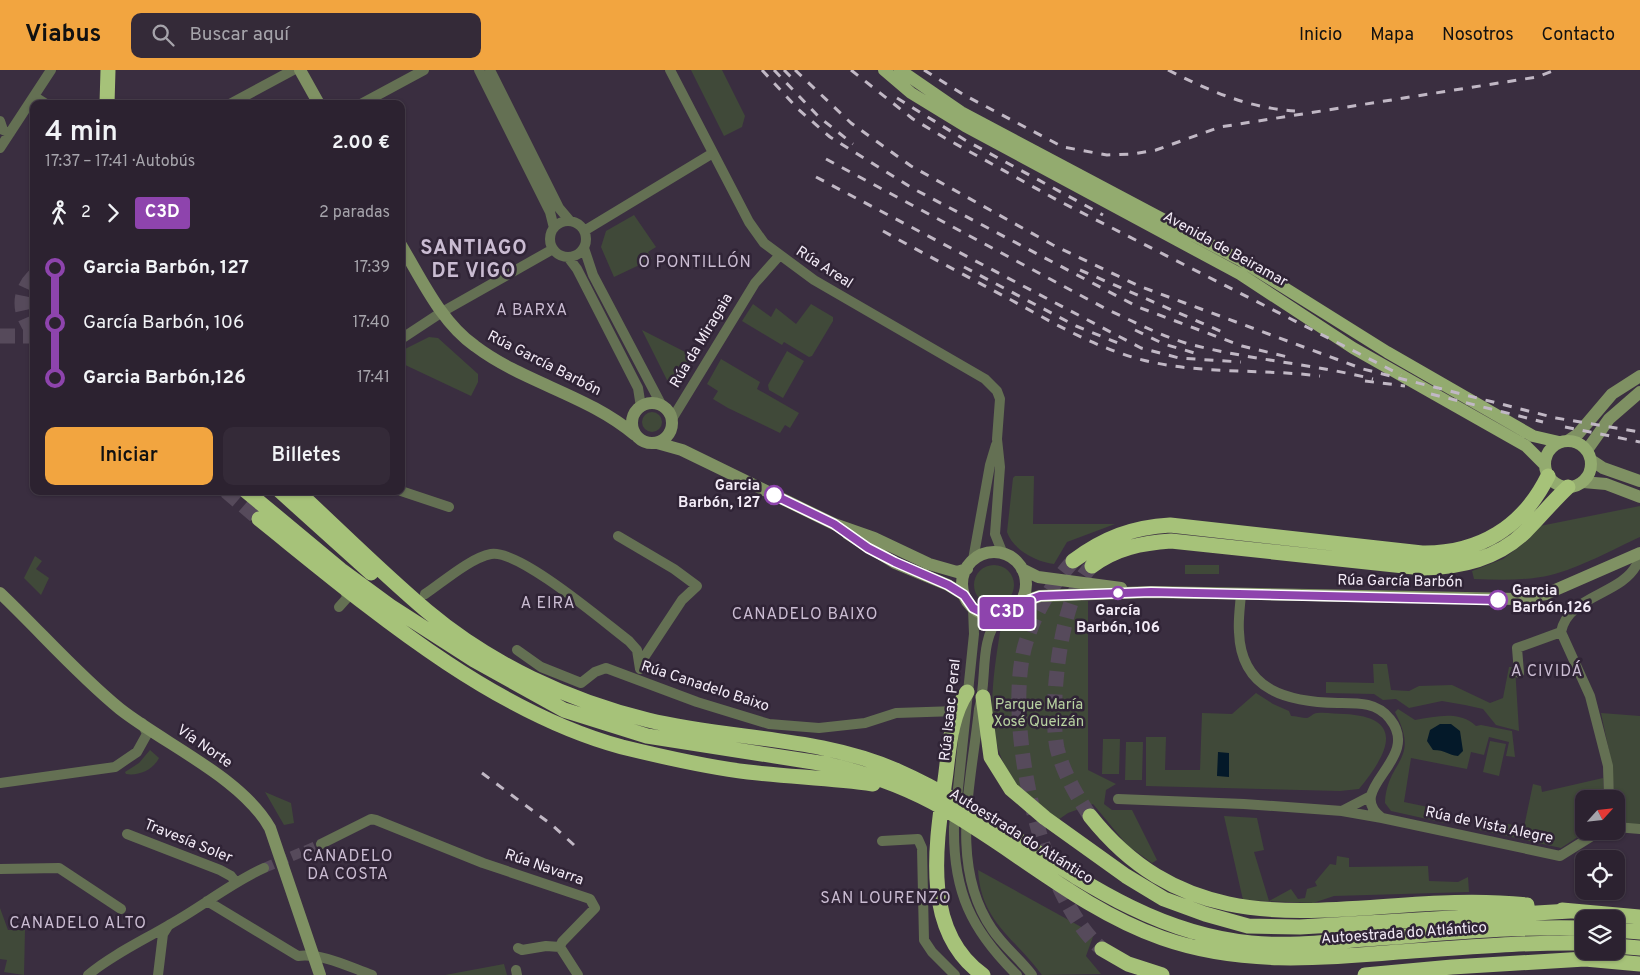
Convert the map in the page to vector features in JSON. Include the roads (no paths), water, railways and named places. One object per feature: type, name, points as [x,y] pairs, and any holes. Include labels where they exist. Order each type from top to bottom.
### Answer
[{"type":"highway","points":[[107,100],[108,70]]},
{"type":"highway","points":[[1074,561],[1106,540],[1126,531],[1145,527],[1170,526],[1440,554],[1475,546],[1504,531],[1539,495],[1546,470]]},
{"type":"highway","points":[[1092,566],[1112,554],[1147,543],[1194,543],[1423,568],[1460,565],[1481,559],[1511,543],[1525,532],[1568,487]]},
{"type":"highway","points":[[251,495],[341,570],[390,606],[457,649]]},
{"type":"highway","points":[[271,495],[365,577],[457,649]]},
{"type":"highway","points":[[284,495],[356,560],[432,624],[456,639],[478,648]]},
{"type":"highway","points":[[301,495],[428,612],[478,648]]},
{"type":"highway","points":[[259,518],[350,595],[419,643],[530,711],[601,740],[685,761],[728,769],[900,788]]},
{"type":"highway","name":"Autoestrada do Atlántico","points":[[478,648],[529,677],[606,708],[698,730],[803,744],[858,755],[934,795],[1122,904],[1165,923],[1208,935],[1250,943],[1307,944],[1527,926],[1575,928]]},
{"type":"highway","name":"Autoestrada do Atlántico","points":[[457,649],[564,710],[604,724],[694,745],[826,764],[853,770],[900,788],[934,795]]},
{"type":"highway","points":[[967,692],[957,711],[949,750],[936,863],[939,898],[945,923],[955,944],[966,959],[983,975]]},
{"type":"highway","points":[[983,697],[991,757],[1011,789],[1045,818],[1126,876],[1164,899],[1205,914],[1248,926],[1300,927],[1570,910]]},
{"type":"highway","points":[[1090,816],[1116,847],[1154,877],[1200,898],[1240,907],[1273,911],[1327,910],[1408,903],[1503,904],[1640,917]]},
{"type":"highway","name":"Autoestrada do Atlántico","points":[[977,821],[1024,862],[1117,917],[1161,938],[1209,950],[1252,957],[1308,959],[1527,942],[1575,943]]},
{"type":"highway","points":[[1625,931],[1640,932]]},
{"type":"highway","points":[[1625,947],[1640,948]]},
{"type":"highway","points":[[1102,949],[1128,964],[1162,975]]},
{"type":"highway","points":[[1365,975],[1452,967],[1585,960],[1640,964]]},
{"type":"highway","points":[[1430,975],[1452,967]]},
{"type":"main road","points":[[300,70],[317,100]]},
{"type":"main road","name":"Avenida de Beiramar","points":[[884,70],[911,92],[965,126],[1240,260],[1387,352],[1533,436],[1564,441]]},
{"type":"main road","name":"Avenida de Beiramar","points":[[900,70],[961,112],[1240,274],[1353,348],[1526,446],[1546,470]]},
{"type":"main road","name":"Rúa García Barbón","points":[[405,252],[442,312],[463,337],[485,354],[604,413],[635,434]]},
{"type":"main road","points":[[1640,376],[1612,394],[1578,434],[1548,451],[1546,470],[1556,484],[1568,487],[1583,482],[1606,484],[1640,497]]},
{"type":"main road","points":[[1583,482],[1590,472],[1589,455],[1609,419],[1640,392]]},
{"type":"main road","points":[[682,450],[674,442],[670,433],[672,419],[662,406],[650,403],[638,409],[632,423],[635,434],[642,441],[682,450],[834,524],[874,538],[946,570],[957,572],[970,564],[987,554],[1003,554],[1017,562],[1022,569],[1026,586],[1020,603],[1011,611],[1000,616],[989,616],[973,608],[964,595],[962,586],[970,564]]},
{"type":"main road","name":"Rúa García Barbón","points":[[604,413],[622,415],[638,409]]},
{"type":"main road","points":[[657,443],[670,433]]},
{"type":"main road","points":[[1564,441],[1579,443],[1603,468],[1640,481]]},
{"type":"main road","points":[[834,524],[888,559],[948,585],[964,595]]},
{"type":"main road","name":"Rúa García Barbón","points":[[1020,603],[1040,596],[1151,592],[1518,599],[1558,589],[1638,553]]},
{"type":"main road","name":"Rúa García Barbón","points":[[1022,569],[1038,577],[1151,592]]},
{"type":"main road","name":"Vía Norte","points":[[0,593],[120,709],[149,731],[234,787],[260,810],[270,828],[320,975]]},
{"type":"street","points":[[33,100],[51,70]]},
{"type":"street","points":[[237,100],[293,70]]},
{"type":"street","points":[[368,100],[424,70]]},
{"type":"street","points":[[479,70],[550,212],[554,228]]},
{"type":"street","points":[[490,70],[559,208],[570,221]]},
{"type":"street","name":"Rúa Areal","points":[[670,70],[756,233],[764,243],[779,256],[850,302],[991,384],[997,391],[1000,399],[997,439],[1000,467],[994,534],[1003,554]]},
{"type":"street","points":[[35,97],[40,100]]},
{"type":"street","points":[[0,148],[30,104]]},
{"type":"street","points":[[0,121],[4,130],[10,133]]},
{"type":"street","points":[[584,230],[713,153]]},
{"type":"street","points":[[584,248],[576,256],[568,257],[558,254],[553,248],[550,239],[554,228],[558,224],[570,221],[576,222],[584,230],[586,236],[584,248],[588,264],[662,406]]},
{"type":"street","points":[[405,336],[442,312],[553,248]]},
{"type":"street","name":"Rúa da Miragaia","points":[[672,419],[755,283],[779,256]]},
{"type":"street","points":[[568,257],[577,269],[638,388],[638,409]]},
{"type":"street","name":"Rúa Areal","points":[[970,564],[977,548],[990,464],[997,439]]},
{"type":"street","points":[[405,492],[449,507]]},
{"type":"street","points":[[618,536],[674,569],[697,586],[682,600],[643,659],[636,680]]},
{"type":"street","points":[[1609,790],[1608,766],[1590,696],[1561,632],[1566,618],[1578,607],[1629,576],[1637,564],[1638,553]]},
{"type":"street","points":[[425,594],[475,560],[488,555],[506,555],[560,587],[629,641],[636,650],[640,669]]},
{"type":"street","points":[[1241,594],[1238,632],[1241,651],[1253,674],[1267,687],[1283,696],[1300,701],[1372,706],[1387,715],[1393,722],[1398,739],[1395,756],[1370,802],[1353,813]]},
{"type":"street","points":[[339,608],[350,595]]},
{"type":"street","name":"Rúa Isaac Peral","points":[[973,608],[974,634],[954,827],[956,873],[966,907],[981,936],[1017,975]]},
{"type":"street","name":"Rúa Isaac Peral","points":[[1000,616],[994,623],[988,638],[983,697],[979,709],[966,827],[969,871],[978,903],[992,929],[1032,975]]},
{"type":"street","points":[[1519,673],[1517,648],[1561,632]]},
{"type":"street","name":"Rúa Canadelo Baixo","points":[[517,650],[541,668],[581,683],[595,672],[606,668],[636,680],[769,724],[819,728],[865,723],[896,713],[957,711]]},
{"type":"street","points":[[0,782],[115,768],[137,752],[149,731]]},
{"type":"street","name":"Rúa de Vista Alegre","points":[[1118,799],[1220,802],[1342,811],[1560,856],[1586,840]]},
{"type":"street","points":[[1342,811],[1370,802]]},
{"type":"street","points":[[1370,802],[1382,818]]},
{"type":"street","name":"Rúa Navarra","points":[[321,844],[371,819],[376,820],[483,863],[590,899],[595,908],[592,913],[562,942],[560,948]]},
{"type":"street","points":[[1625,828],[1640,829]]},
{"type":"street","name":"Travesía Soler","points":[[127,834],[220,870],[232,876],[235,881]]},
{"type":"street","points":[[882,841],[918,839],[922,848],[924,940],[932,952],[955,975]]},
{"type":"street","points":[[0,869],[59,868],[120,909]]},
{"type":"street","points":[[88,975],[151,934],[168,926],[235,881],[264,868]]},
{"type":"street","points":[[207,901],[298,956],[327,959],[372,975]]},
{"type":"street","points":[[158,975],[163,934],[168,926]]},
{"type":"street","points":[[151,934],[155,935],[162,944]]},
{"type":"street","points":[[518,948],[522,950],[554,945],[560,948],[578,975]]},
{"type":"water","points":[[1440,724],[1451,724],[1460,731],[1463,751],[1458,756],[1433,750],[1427,741],[1430,730]]},
{"type":"water","points":[[1218,752],[1229,753],[1229,777],[1217,776]]},
{"type":"tunnel","points":[[30,282],[25,290],[22,304],[25,318],[30,326]]},
{"type":"tunnel","points":[[0,336],[30,336]]},
{"type":"tunnel","points":[[231,495],[259,519]]},
{"type":"tunnel","points":[[1073,561],[1046,597],[1035,617],[1027,639],[1020,672],[1019,712],[1023,757],[1032,803],[1044,848],[1060,890],[1080,924],[1102,949]]},
{"type":"tunnel","points":[[1090,816],[1070,783],[1057,748],[1055,706],[1056,680],[1065,625],[1072,600],[1081,580],[1092,566]]},
{"type":"tunnel","points":[[264,868],[321,844]]},
{"type":"railway","points":[[762,70],[798,109],[830,137],[912,188],[1138,307],[1242,346],[1292,358]]},
{"type":"railway","points":[[774,70],[819,117],[853,144]]},
{"type":"railway","points":[[784,70],[794,80]]},
{"type":"railway","points":[[795,70],[851,123],[911,166],[1053,245],[1139,286],[1363,369],[1556,418],[1640,432]]},
{"type":"railway","points":[[851,70],[913,119],[945,138],[1057,200],[1401,375]]},
{"type":"railway","points":[[924,70],[964,95],[1063,147],[1107,155],[1133,154],[1156,150],[1220,127],[1537,77],[1555,70]]},
{"type":"railway","points":[[1168,70],[1199,85],[1245,102],[1295,111]]},
{"type":"railway","points":[[897,98],[965,140],[1103,215]]},
{"type":"railway","points":[[826,159],[1108,310],[1168,337],[1212,349],[1328,369],[1373,379]]},
{"type":"railway","points":[[816,177],[1141,348],[1179,358],[1241,362]]},
{"type":"railway","points":[[883,231],[1063,328],[1097,344],[1133,357],[1172,366],[1320,376]]},
{"type":"railway","points":[[964,267],[1076,326],[1118,343]]},
{"type":"railway","points":[[1080,270],[1227,334]]},
{"type":"railway","points":[[1135,330],[1164,344],[1198,354]]},
{"type":"railway","points":[[1365,381],[1405,386]]},
{"type":"railway","points":[[1431,394],[1543,422]]},
{"type":"railway","points":[[1565,427],[1640,442]]},
{"type":"railway","points":[[482,773],[552,825],[574,845]]},
{"type":"place","name":"Garcia Barbón, 127","points":[[774,495]]},
{"type":"place","name":"García Barbón, 106","points":[[1118,593]]},
{"type":"place","name":"Garcia Barbón,126","points":[[1498,600]]},
{"type":"district","name":"SANTIAGO DE VIGO","points":[[474,260]]},
{"type":"district","name":"O PONTILLÓN","points":[[695,263]]},
{"type":"district","name":"A BARXA","points":[[532,311]]},
{"type":"district","name":"A EIRA","points":[[548,604]]},
{"type":"district","name":"CANADELO BAIXO","points":[[805,615]]},
{"type":"district","name":"A CIVIDÁ","points":[[1547,672]]},
{"type":"district","name":"CANADELO DA COSTA","points":[[348,866]]},
{"type":"district","name":"SAN LOURENZO","points":[[886,899]]},
{"type":"district","name":"CANADELO ALTO","points":[[78,924]]},
{"type":"park label","name":"Parque María Xosé Queizán","points":[[1039,714]]}]
